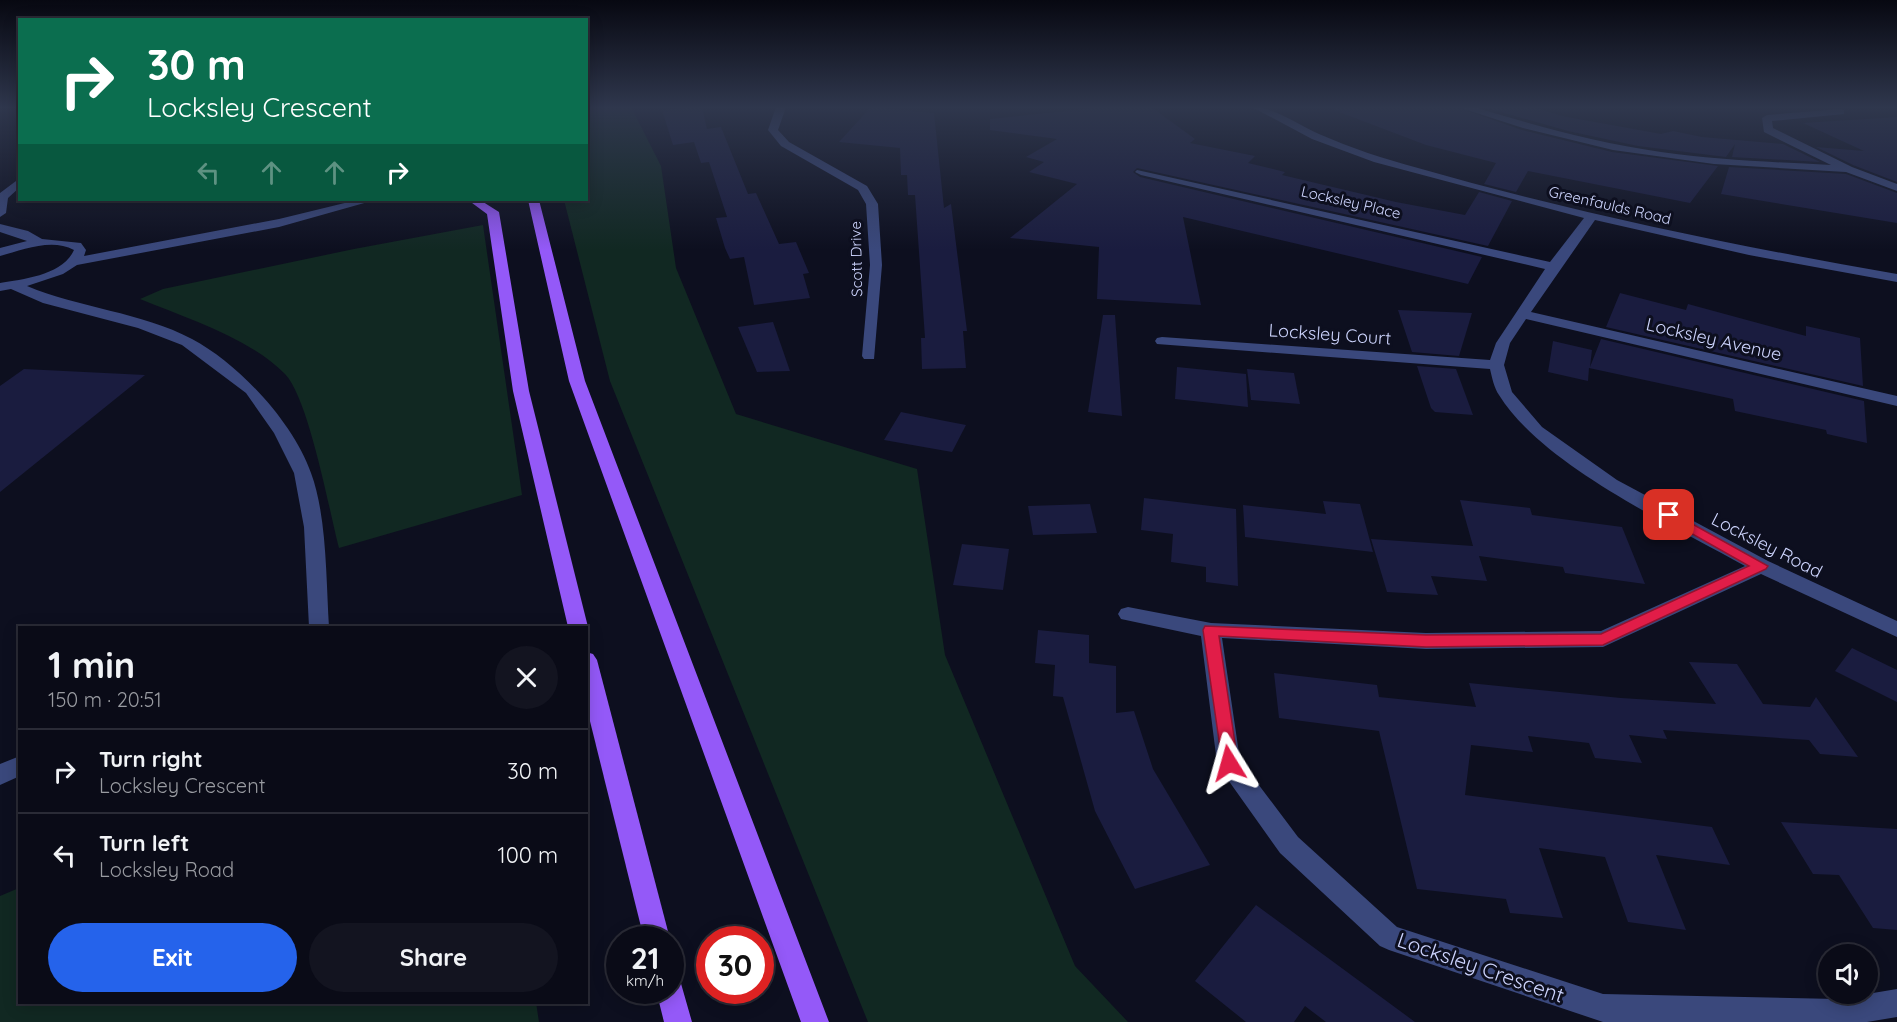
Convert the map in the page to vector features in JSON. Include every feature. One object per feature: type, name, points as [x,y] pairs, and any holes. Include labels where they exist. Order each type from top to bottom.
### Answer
[{"type":"main road","points":[[475,201],[493,213],[521,391],[578,626]]},
{"type":"main road","points":[[533,201],[577,381],[815,1022]]},
{"type":"main road","points":[[588,668],[654,926]]},
{"type":"main road","points":[[674,1004],[678,1022]]},
{"type":"street","name":"Scott Drive","points":[[805,155],[863,188],[872,204],[876,265],[869,356]]},
{"type":"street","name":"Greenfaulds Road","points":[[1369,155],[1448,180],[1592,217],[1753,252],[1897,278]]},
{"type":"street","points":[[1667,155],[1744,164],[1848,169]]},
{"type":"street","points":[[1819,155],[1897,188]]},
{"type":"street","name":"Locksley Place","points":[[1141,172],[1553,267]]},
{"type":"street","points":[[0,213],[2,197],[11,186]]},
{"type":"street","points":[[6,286],[49,275],[74,262],[279,223],[365,201]]},
{"type":"street","points":[[1496,365],[1503,343],[1553,267],[1592,217]]},
{"type":"street","points":[[0,228],[24,234],[41,243]]},
{"type":"street","points":[[0,252],[56,242],[77,246],[154,245]]},
{"type":"street","points":[[74,262],[80,256],[77,246]]},
{"type":"street","points":[[6,286],[48,300],[143,325],[187,342],[251,390],[282,432],[303,473],[313,526],[318,626]]},
{"type":"street","name":"Locksley Avenue","points":[[1522,314],[1897,401]]},
{"type":"street","name":"Locksley Court","points":[[1162,341],[1496,365]]},
{"type":"street","name":"Locksley Road","points":[[1496,365],[1505,393],[1536,430],[1611,484],[1761,566],[1897,630]]},
{"type":"street","points":[[1128,614],[1211,630],[1426,641],[1603,639],[1761,566]]},
{"type":"street","name":"Locksley Crescent","points":[[1211,630],[1229,763],[1289,845],[1389,937],[1603,1008],[1837,1013],[1897,1003]]},
{"type":"street","points":[[0,775],[18,766]]},
{"type":"green space","points":[[588,155],[655,155],[661,166],[676,268],[736,414],[917,469],[945,655],[1075,966],[1128,1022],[868,1022],[610,381],[564,201],[588,201]]},
{"type":"green space","points":[[483,225],[522,495],[339,548],[310,430],[294,387],[285,374],[271,361],[236,339],[140,299],[163,289]]},
{"type":"green space","points":[[18,888],[18,1004],[536,1004],[539,1022],[0,1022],[0,896]]},
{"type":"building","points":[[698,155],[732,155],[748,194],[756,193],[779,244],[796,242],[809,273],[803,274],[810,298],[754,305],[744,257],[730,259],[725,248],[716,218],[727,217],[709,162],[701,163]]},
{"type":"building","points":[[900,155],[938,155],[944,208],[951,204],[967,331],[963,331],[966,368],[922,369],[921,338],[925,338],[915,195],[908,195],[907,175],[901,175]]},
{"type":"building","points":[[1030,155],[1248,155],[1255,156],[1248,163],[1285,172],[1282,175],[1396,202],[1465,215],[1479,192],[1512,201],[1488,246],[1137,168],[1133,172],[1140,177],[1482,257],[1468,284],[1183,217],[1201,305],[1097,299],[1099,247],[1010,238],[1077,184],[1029,172],[1044,162],[1026,157]]},
{"type":"building","points":[[1464,155],[1632,155],[1718,166],[1690,203],[1528,171],[1516,192],[1484,184],[1496,163]]},
{"type":"building","points":[[1708,155],[1728,155],[1726,157]]},
{"type":"building","points":[[1733,155],[1805,155],[1820,162],[1732,157]]},
{"type":"building","points":[[1832,155],[1897,155],[1897,182]]},
{"type":"building","points":[[1729,167],[1846,174],[1897,193],[1897,223],[1721,194]]},
{"type":"building","points":[[1620,293],[1686,310],[1688,304],[1806,336],[1806,326],[1860,338],[1863,386],[1606,327]]},
{"type":"building","points":[[1398,310],[1472,313],[1459,356],[1412,352]]},
{"type":"building","points":[[1103,315],[1115,315],[1122,416],[1088,412]]},
{"type":"building","points":[[773,322],[790,371],[757,372],[738,327]]},
{"type":"building","points":[[1601,339],[1864,401],[1867,443],[1827,434],[1826,430],[1735,411],[1733,399],[1589,368],[1588,381],[1548,372],[1553,341],[1592,350],[1590,367]]},
{"type":"building","points":[[1417,366],[1456,369],[1473,415],[1435,412],[1431,408]]},
{"type":"building","points":[[1177,367],[1246,374],[1248,407],[1175,399]]},
{"type":"building","points":[[24,369],[145,375],[0,492],[0,386]]},
{"type":"building","points":[[1247,369],[1294,373],[1300,404],[1251,400]]},
{"type":"building","points":[[901,412],[966,425],[952,452],[884,440]]},
{"type":"building","points":[[1144,498],[1236,509],[1238,586],[1206,582],[1206,567],[1171,562],[1173,534],[1141,530]]},
{"type":"building","points":[[1460,500],[1530,508],[1532,515],[1622,527],[1645,584],[1565,573],[1563,567],[1479,556],[1487,581],[1431,576],[1438,595],[1387,592],[1371,539],[1473,546]]},
{"type":"building","points":[[1323,501],[1360,504],[1373,552],[1245,537],[1243,505],[1326,514]]},
{"type":"building","points":[[1090,504],[1097,533],[1033,535],[1028,506]]},
{"type":"building","points":[[962,544],[1009,549],[1003,590],[953,585]]},
{"type":"building","points":[[1038,630],[1089,635],[1089,663],[1116,666],[1116,713],[1134,711],[1153,769],[1210,865],[1135,889],[1095,811],[1063,697],[1053,696],[1055,665],[1035,663]]},
{"type":"building","points":[[1852,648],[1897,670],[1897,702],[1835,671]]},
{"type":"building","points":[[1689,662],[1737,664],[1763,704],[1810,707],[1816,697],[1858,757],[1820,754],[1809,740],[1663,730],[1667,739],[1629,735],[1642,763],[1595,758],[1589,743],[1528,736],[1533,752],[1471,745],[1465,795],[1712,827],[1730,865],[1656,855],[1686,930],[1628,922],[1605,857],[1539,848],[1563,918],[1510,913],[1506,899],[1417,889],[1379,731],[1279,718],[1274,673],[1377,685],[1379,697],[1476,707],[1469,683],[1621,698],[1716,704]]},
{"type":"building","points":[[1781,822],[1897,829],[1897,930],[1873,928],[1839,875],[1813,874]]},
{"type":"building","points":[[1256,905],[1415,1022],[1326,1022],[1305,1006],[1294,1022],[1246,1022],[1195,981]]},
{"type":"route","points":[[1229,763],[1211,630],[1426,641],[1603,639],[1761,566],[1669,515]]}]
